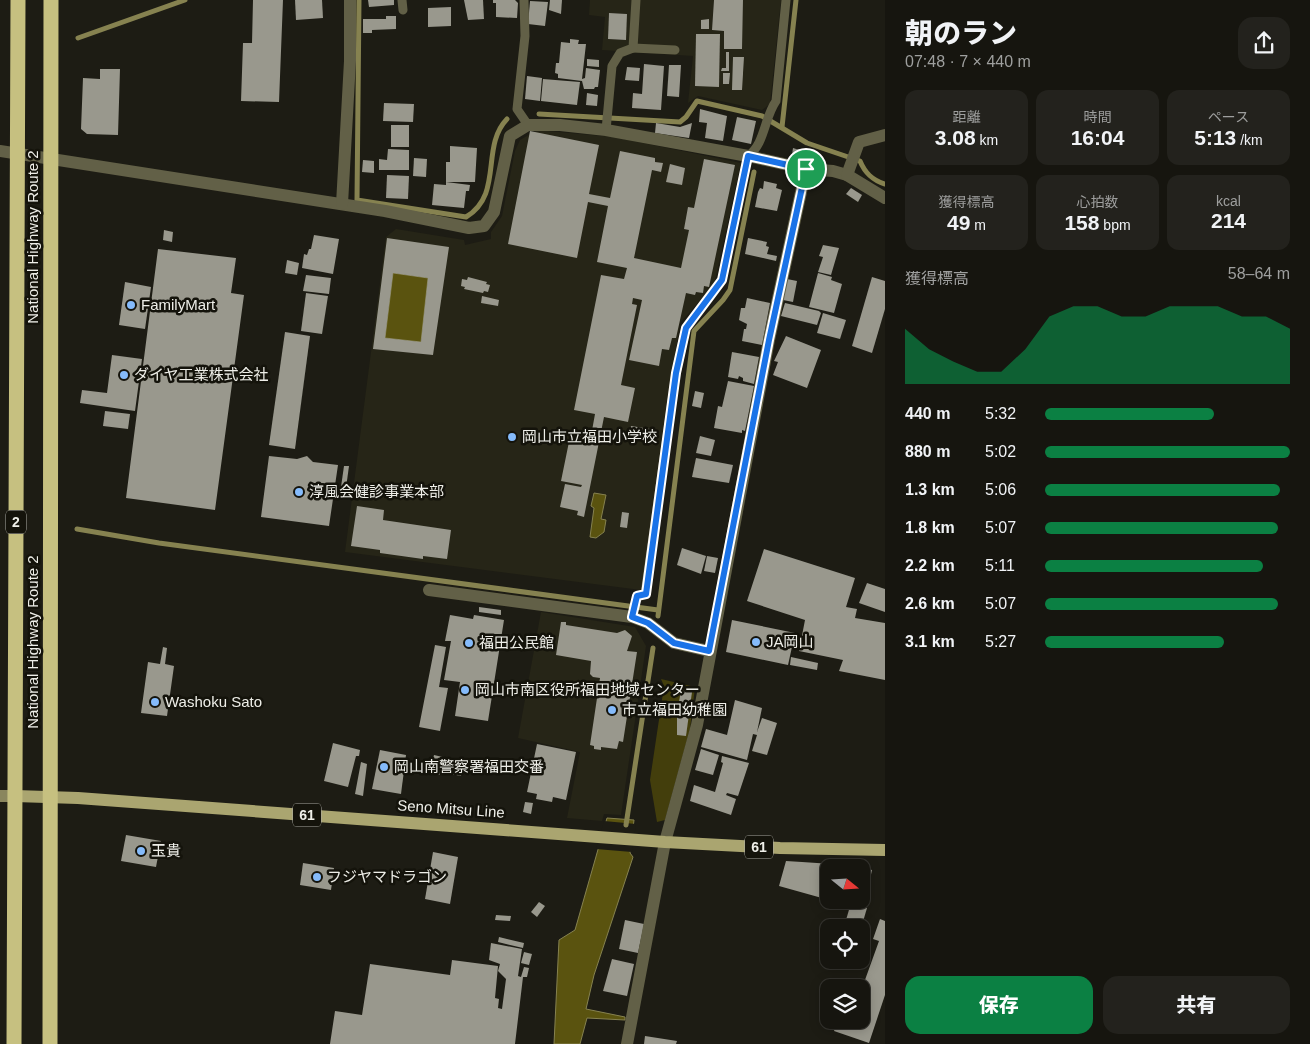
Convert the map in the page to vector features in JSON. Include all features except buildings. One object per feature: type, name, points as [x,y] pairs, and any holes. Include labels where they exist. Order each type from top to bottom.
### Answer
[{"type":"highway","name":"National Highway Route 2","points":[[14,1044],[7,796],[18,0]]},
{"type":"highway","name":"National Highway Route 2","points":[[50,1044],[51,0]]},
{"type":"main road","name":"Seno Mitsu Line","points":[[7,796],[78,798],[665,842],[780,848],[885,850]]},
{"type":"street","points":[[342,204],[350,62],[350,0]]},
{"type":"street","points":[[0,151],[342,204],[469,228],[484,226],[494,212],[510,136],[528,125],[606,127],[806,169],[849,170],[885,198]]},
{"type":"street","points":[[849,170],[859,142],[885,135]]},
{"type":"street","points":[[627,1044],[665,842],[697,725],[709,651],[769,340],[806,169]]},
{"type":"street","points":[[429,590],[633,614],[674,643],[709,651]]},
{"type":"lane","points":[[402,0],[403,10]]},
{"type":"lane","points":[[524,0],[525,36],[517,109],[528,125]]},
{"type":"lane","points":[[633,48],[636,0]]},
{"type":"lane","points":[[633,614],[637,596],[646,594],[676,373],[686,328],[722,280],[748,156],[757,150],[769,111],[776,101],[786,0]]},
{"type":"lane","points":[[606,127],[612,66],[620,52],[633,48],[675,50]]},
{"type":"shaded area","points":[[590,0],[714,0],[712,30],[724,31],[724,48],[741,49],[743,0],[781,0],[770,104],[762,110],[698,96],[688,103],[693,56],[602,50],[605,17],[589,15]],"holes":[[[609,13],[627,14],[625,40],[608,39]]]},
{"type":"shaded area","name":"岡山市立福田小学校","points":[[537,130],[614,137],[741,163],[714,285],[680,323],[641,590],[345,552],[386,237],[396,229],[464,240],[465,245],[491,239],[491,232],[502,216],[515,151],[520,140]]},
{"type":"shaded area","points":[[393,273],[428,278],[421,342],[385,338]]},
{"type":"shaded area","points":[[594,493],[606,495],[601,519],[606,520],[604,532],[596,538],[590,537],[594,508],[591,506]]},
{"type":"shaded area","points":[[541,612],[635,627],[646,646],[621,815],[604,814],[602,821],[567,818],[580,752],[518,738]]},
{"type":"shaded area","points":[[661,679],[695,687],[690,729],[665,820],[657,822],[650,780],[664,686]]},
{"type":"shaded area","points":[[607,818],[634,820],[630,853],[633,857],[594,975],[586,1009],[625,1017],[625,1020],[587,1018],[580,1044],[554,1044],[559,940],[575,930]]},
{"type":"pier","points":[[604,821],[636,824],[632,852],[596,849]]},
{"type":"waterway","points":[[78,38],[185,0]]},
{"type":"waterway","points":[[359,0],[357,200],[466,217],[478,207],[485,196],[489,183],[495,143],[499,130],[507,119]]},
{"type":"waterway","points":[[782,127],[796,0]]},
{"type":"waterway","points":[[539,114],[680,122],[686,117],[697,101],[762,116],[807,143],[860,161],[870,176],[885,184]]},
{"type":"waterway","points":[[658,616],[694,331],[730,290],[754,172]]},
{"type":"waterway","points":[[77,529],[159,543],[658,610]]},
{"type":"waterway","points":[[626,825],[653,648]]},
{"type":"place","name":"FamilyMart","points":[[131,305]]},
{"type":"place","name":"ダイヤ工業株式会社","points":[[124,375]]},
{"type":"place","name":"岡山市立福田小学校","points":[[512,437]]},
{"type":"place","name":"淳風会健診事業本部","points":[[299,492]]},
{"type":"place","name":"JA岡山","points":[[756,642]]},
{"type":"place","name":"福田公民館","points":[[469,643]]},
{"type":"place","name":"岡山市南区役所福田地域センター","points":[[465,690]]},
{"type":"place","name":"Washoku Sato","points":[[155,702]]},
{"type":"place","name":"市立福田幼稚園","points":[[612,710]]},
{"type":"place","name":"岡山南警察署福田交番","points":[[384,767]]},
{"type":"place","name":"玉貴","points":[[141,851]]},
{"type":"place","name":"フジヤマドラゴン","points":[[317,877]]},
{"type":"route","points":[[748,156],[806,169],[769,340],[709,651],[674,643],[648,623],[632,617],[637,596],[646,594],[676,373],[686,328],[722,280],[748,156]]}]
